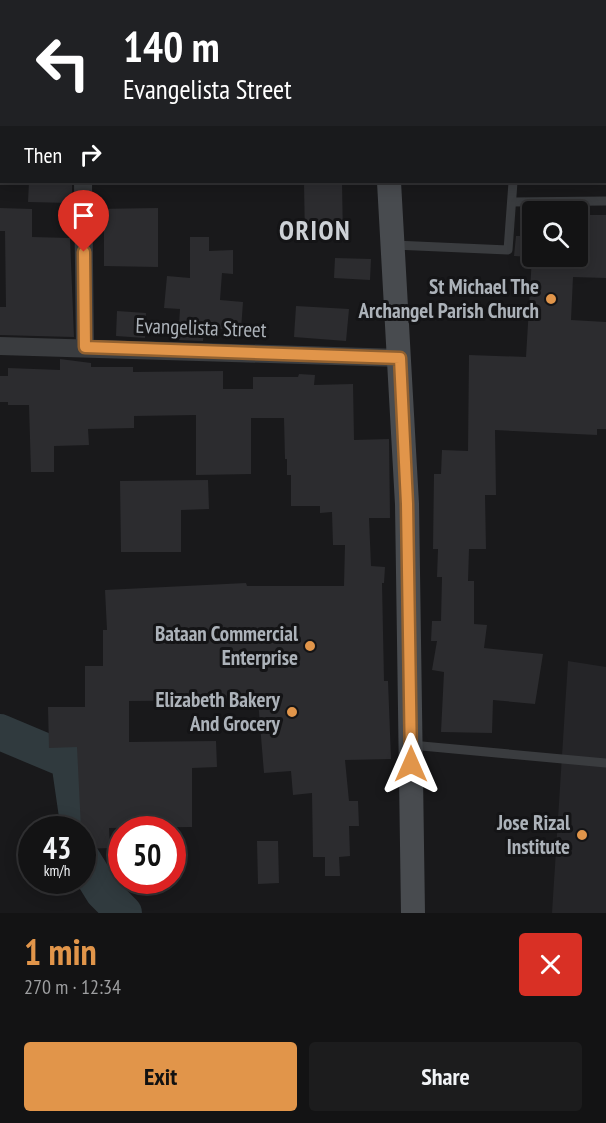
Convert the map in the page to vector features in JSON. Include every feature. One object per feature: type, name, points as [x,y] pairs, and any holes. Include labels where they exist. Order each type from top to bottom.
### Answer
[{"type":"main road","points":[[389,183],[407,504],[413,913]]},
{"type":"street","points":[[82,183],[85,347]]},
{"type":"street","name":"Evangelista Street","points":[[0,346],[400,358]]},
{"type":"lane","points":[[393,245],[508,250],[513,183]]},
{"type":"lane","points":[[512,202],[606,201]]},
{"type":"lane","points":[[411,745],[606,763]]},
{"type":"shaded area","name":"Jose Rizal Institute","points":[[568,661],[606,667],[606,913],[552,913]]},
{"type":"building","points":[[29,183],[72,183],[72,203],[28,202]]},
{"type":"building","points":[[304,183],[342,183],[343,239],[305,240]]},
{"type":"building","points":[[0,208],[32,209],[32,237],[70,238],[74,337],[0,335],[0,307],[6,307],[5,231],[0,231]]},
{"type":"building","points":[[158,208],[158,267],[104,266],[104,230],[95,230],[95,209]]},
{"type":"building","points":[[590,215],[606,215],[606,278],[573,277],[571,320],[606,322],[606,429],[597,429],[597,435],[495,430],[496,495],[485,495],[486,549],[469,549],[468,581],[474,581],[474,624],[487,625],[484,648],[543,654],[535,704],[493,700],[492,733],[441,732],[444,672],[432,670],[437,641],[431,641],[432,621],[441,621],[442,577],[437,577],[438,549],[433,549],[434,474],[441,474],[442,450],[468,451],[469,355],[526,357],[531,267],[588,267]]},
{"type":"building","points":[[516,236],[522,236],[522,256],[514,256]]},
{"type":"building","points":[[190,237],[209,237],[209,251],[233,250],[233,274],[222,273],[220,300],[243,302],[241,330],[204,328],[203,341],[178,340],[180,309],[164,308],[167,276],[190,278]]},
{"type":"building","points":[[335,258],[371,259],[370,280],[334,278]]},
{"type":"building","points":[[296,306],[349,309],[346,341],[294,337]]},
{"type":"building","points":[[117,311],[146,313],[145,338],[116,336]]},
{"type":"building","points":[[60,359],[91,363],[91,367],[133,367],[133,372],[223,371],[223,389],[253,389],[253,377],[315,375],[314,385],[353,384],[354,440],[389,439],[390,518],[369,518],[371,566],[385,567],[384,583],[382,583],[384,681],[388,681],[391,759],[345,760],[349,801],[358,801],[359,826],[349,826],[350,856],[339,857],[340,876],[325,876],[325,857],[313,857],[312,793],[293,795],[291,771],[264,773],[258,700],[129,701],[129,742],[216,741],[217,767],[192,768],[192,827],[186,827],[186,816],[108,816],[108,848],[96,848],[96,816],[80,816],[77,747],[49,748],[48,707],[85,707],[85,666],[103,666],[103,630],[107,630],[105,590],[246,583],[247,586],[344,586],[345,545],[333,545],[332,512],[320,513],[320,506],[291,506],[291,475],[287,475],[287,459],[285,459],[284,418],[251,418],[251,474],[196,475],[196,415],[134,416],[134,428],[88,429],[89,445],[54,446],[54,472],[31,472],[29,405],[8,405],[8,402],[0,402],[0,376],[8,376],[8,368],[60,370]]},
{"type":"building","points":[[208,480],[209,509],[181,510],[181,552],[121,552],[120,481]]},
{"type":"building","points":[[257,841],[278,841],[279,883],[258,884]]},
{"type":"waterway","points":[[0,732],[69,761],[77,816]]},
{"type":"waterway","points":[[96,881],[103,892],[124,913]]},
{"type":"place","name":"St Michael The Archangel Parish Church","points":[[551,299]]},
{"type":"place","name":"Bataan Commercial Enterprise","points":[[310,646]]},
{"type":"place","name":"Elizabeth Bakery And Grocery","points":[[292,712]]},
{"type":"place","name":"Jose Rizal Institute","points":[[582,835]]},
{"type":"district","name":"ORION","points":[[315,231]]},
{"type":"route","points":[[84,252],[85,347],[400,358],[407,504],[411,764]]}]
